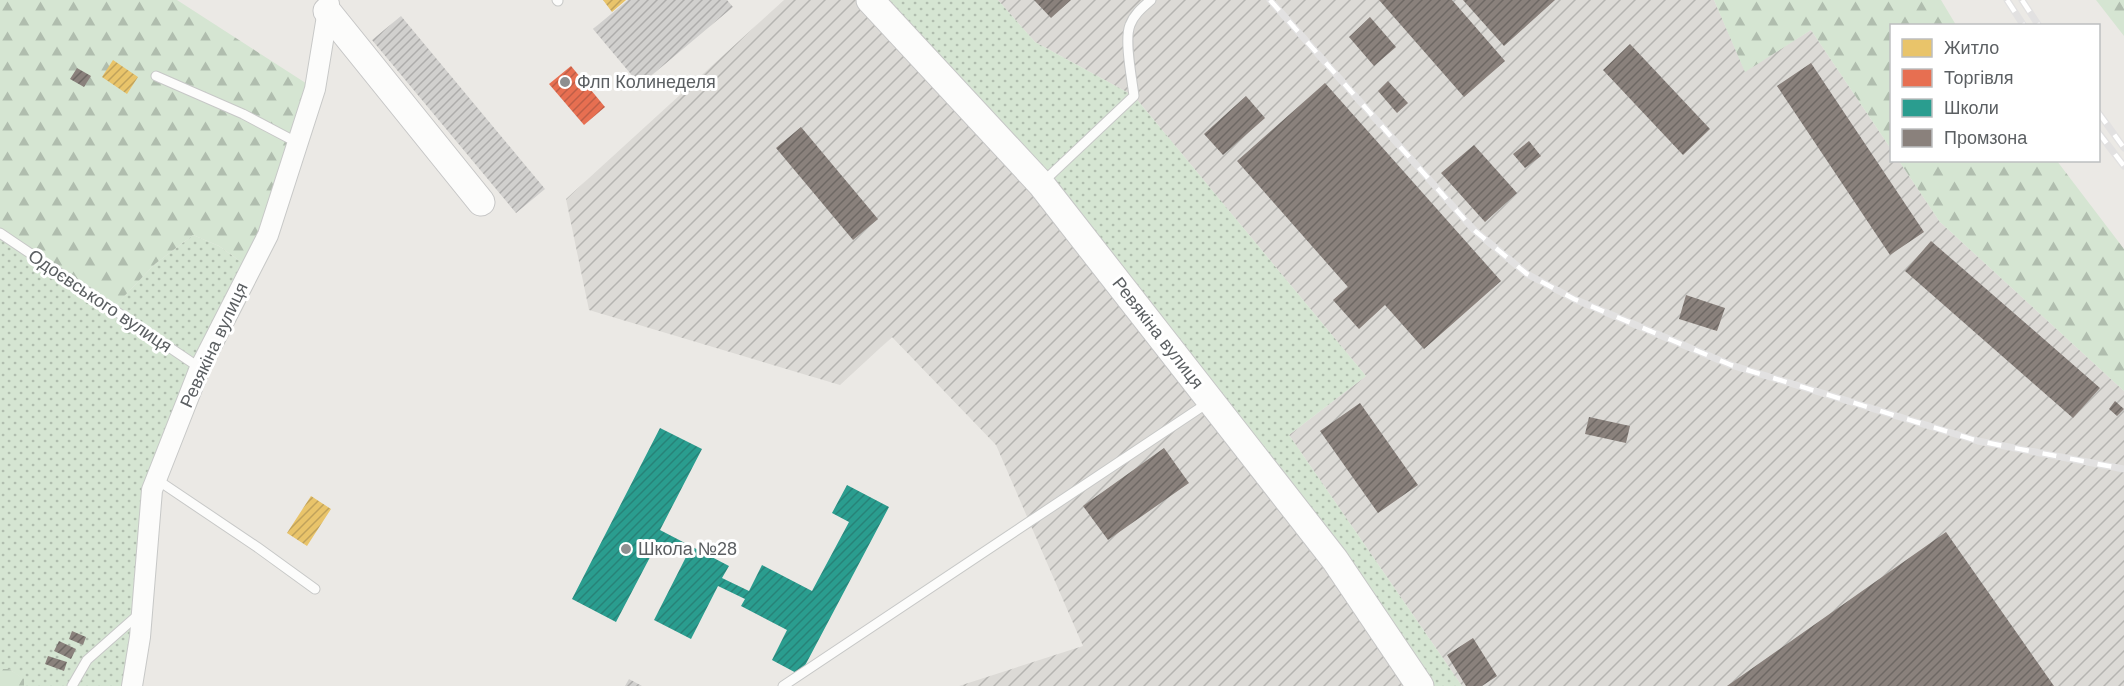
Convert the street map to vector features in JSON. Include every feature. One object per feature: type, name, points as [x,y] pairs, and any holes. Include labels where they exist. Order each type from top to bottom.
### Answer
[{"type":"street","name":"Ревякіна вулиця","points":[[870,0],[1041,184],[1335,560],[1420,686]]},
{"type":"street","name":"Ревякіна вулиця","points":[[132,686],[140,637],[152,490],[200,368],[268,235],[315,89],[328,6]]},
{"type":"street","name":"Ревякіна вулиця","points":[[328,6],[481,202]]},
{"type":"lane","points":[[1041,184],[1134,96],[1128,51],[1129,27],[1138,11],[1151,0]]},
{"type":"lane","points":[[156,76],[243,114],[298,143]]},
{"type":"lane","name":"Одоєвського вулиця","points":[[0,233],[200,368]]},
{"type":"lane","points":[[783,686],[1211,401]]},
{"type":"lane","points":[[156,479],[315,589]]},
{"type":"lane","points":[[72,686],[87,660],[142,610]]},
{"type":"shaded area","points":[[784,0],[870,0],[1041,184],[1420,686],[959,686],[1083,646],[996,445],[892,337],[840,385],[589,310],[566,199]]},
{"type":"shaded area","points":[[998,0],[1714,0],[1745,71],[1811,30],[1890,148],[1890,162],[1900,162],[1940,222],[2124,391],[2124,686],[1462,686],[1289,435],[1366,376],[1134,96],[1035,42]]},
{"type":"green space","points":[[0,0],[177,0],[315,89],[251,269],[219,246],[193,235],[155,264],[112,309],[0,233]]},
{"type":"green space","points":[[870,0],[998,0],[1035,42],[1134,96],[1366,376],[1289,435],[1462,686],[1420,686],[1041,184]]},
{"type":"green space","points":[[1714,0],[1941,0],[1955,24],[1890,24],[1890,148],[1811,30],[1745,72]]},
{"type":"green space","points":[[2096,0],[2124,0],[2124,36]]},
{"type":"green space","points":[[1900,162],[2058,162],[2124,249],[2124,391],[1940,222]]},
{"type":"green space","points":[[0,233],[112,309],[155,264],[193,235],[219,246],[251,269],[152,490],[130,686],[24,686],[23,679],[9,669],[0,669]]},
{"type":"green space","points":[[0,669],[9,669],[24,679],[24,686],[0,686]]},
{"type":"building: Житло","points":[[603,0],[626,0],[612,12]]},
{"type":"building: Житло","points":[[113,60],[138,77],[127,94],[102,77]]},
{"type":"building: Житло","points":[[311,496],[331,509],[307,546],[287,533]]},
{"type":"building: Торгівля","points":[[571,66],[605,107],[584,125],[549,84]]},
{"type":"building: Школи","name":"Школа №28","points":[[660,428],[702,449],[660,530],[729,566],[722,578],[749,591],[762,565],[812,591],[849,522],[832,513],[847,485],[889,507],[800,675],[772,660],[787,630],[741,606],[745,599],[718,586],[691,639],[654,620],[686,557],[658,542],[616,622],[572,599]]},
{"type":"building: Промзона","points":[[1034,0],[1071,0],[1051,18]]},
{"type":"building: Промзона","points":[[1379,0],[1452,0],[1505,61],[1464,97]]},
{"type":"building: Промзона","points":[[1463,0],[1555,0],[1504,46]]},
{"type":"building: Промзона","points":[[1370,17],[1396,47],[1374,66],[1349,37]]},
{"type":"building: Промзона","points":[[1630,44],[1710,129],[1683,155],[1603,70]]},
{"type":"building: Промзона","points":[[1811,63],[1924,232],[1890,255],[1777,86]]},
{"type":"building: Промзона","points":[[77,68],[91,76],[84,87],[70,79]]},
{"type":"building: Промзона","points":[[1388,81],[1408,103],[1397,113],[1378,91]]},
{"type":"building: Промзона","points":[[1325,83],[1501,281],[1424,349],[1385,305],[1359,329],[1333,300],[1348,287],[1237,161]]},
{"type":"building: Промзона","points":[[1246,96],[1265,118],[1223,155],[1204,134]]},
{"type":"building: Промзона","points":[[801,127],[878,219],[853,240],[776,148]]},
{"type":"building: Промзона","points":[[1529,141],[1541,156],[1525,168],[1513,154]]},
{"type":"building: Промзона","points":[[1474,145],[1517,193],[1485,222],[1441,173]]},
{"type":"building: Промзона","points":[[1931,241],[2100,388],[2073,418],[1905,271]]},
{"type":"building: Промзона","points":[[1686,295],[1725,308],[1717,331],[1679,319]]},
{"type":"building: Промзона","points":[[2115,401],[2124,409],[2117,416],[2109,409]]},
{"type":"building: Промзона","points":[[1360,403],[1418,485],[1378,513],[1320,431]]},
{"type":"building: Промзона","points":[[1589,417],[1630,426],[1626,443],[1585,434]]},
{"type":"building: Промзона","points":[[1164,448],[1189,483],[1108,540],[1083,506]]},
{"type":"building: Промзона","points":[[1946,532],[2054,686],[1727,686]]},
{"type":"building: Промзона","points":[[72,631],[86,637],[83,645],[69,639]]},
{"type":"building: Промзона","points":[[1473,638],[1497,676],[1482,686],[1466,686],[1447,655]]},
{"type":"building: Промзона","points":[[59,641],[76,649],[71,659],[54,651]]},
{"type":"building: Промзона","points":[[48,656],[67,662],[64,671],[45,664]]},
{"type":"building: Інше","points":[[628,0],[727,0],[733,7],[640,85],[593,29]]},
{"type":"building: Інше","points":[[401,16],[545,189],[516,213],[372,40]]},
{"type":"building: Інше","points":[[629,679],[642,686],[625,686]]},
{"type":"railway","points":[[1270,0],[1474,230],[1527,274],[1574,299],[1731,365],[1978,441],[2124,469]]},
{"type":"railway","points":[[2007,0],[2023,24]]},
{"type":"railway","points":[[2022,0],[2038,24]]},
{"type":"railway","points":[[2100,115],[2124,148]]},
{"type":"railway","points":[[2100,135],[2124,166]]},
{"type":"place","name":"Флп Колинеделя","points":[[565,82]]},
{"type":"place","name":"Школа №28","points":[[626,549]]}]
